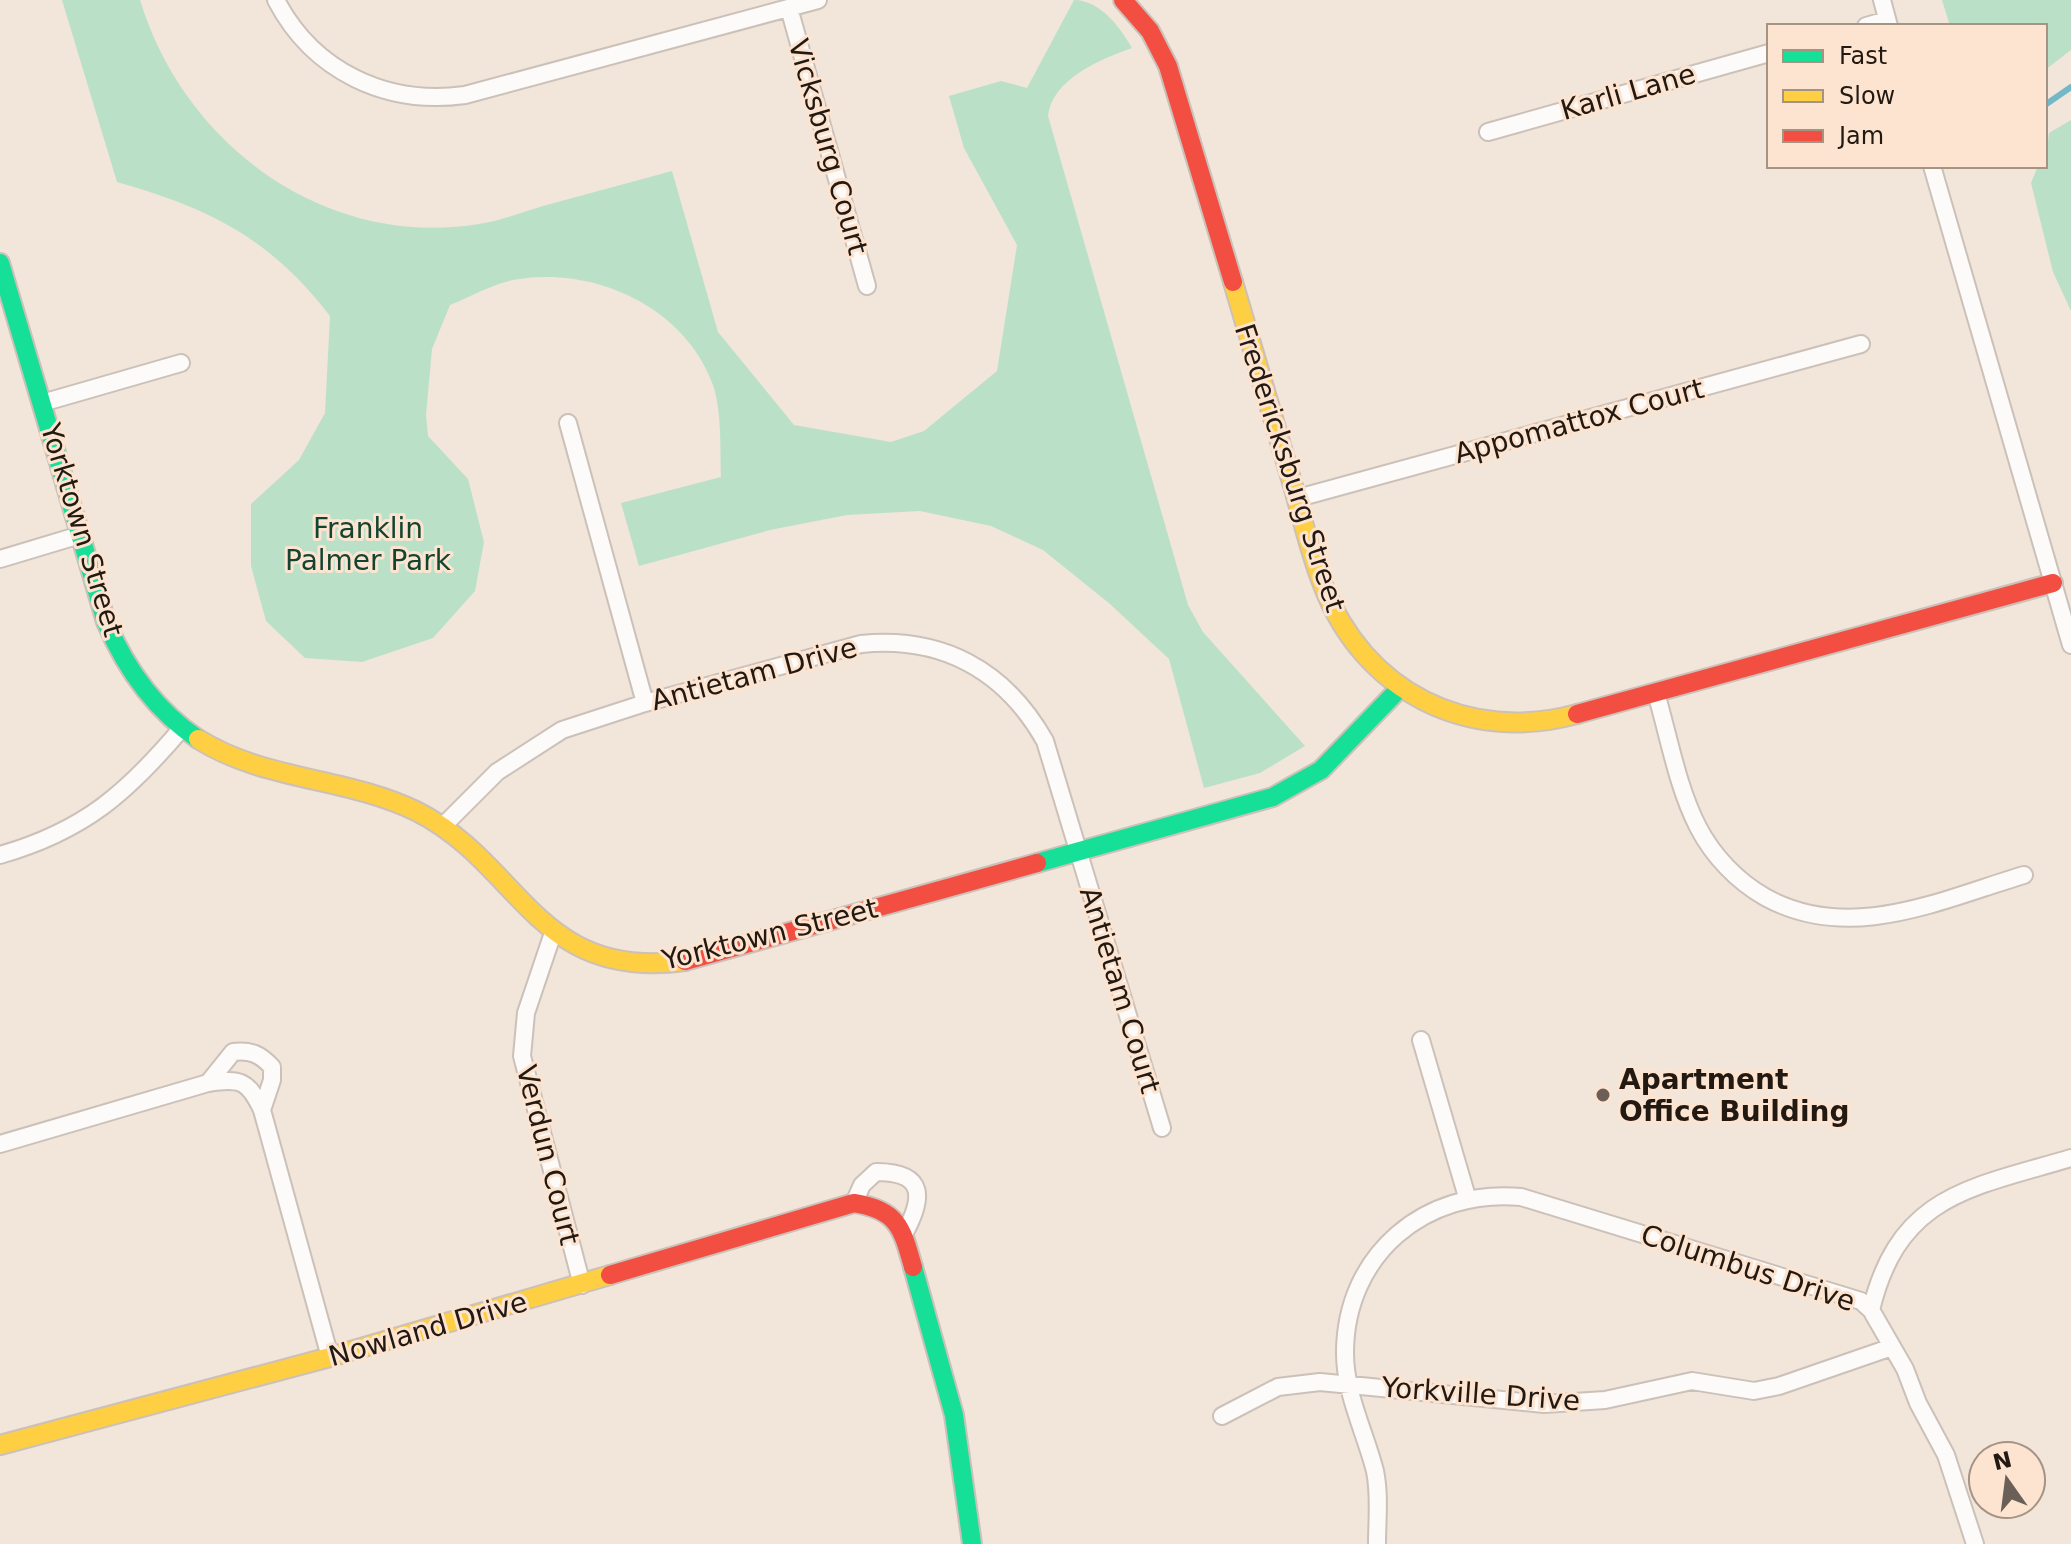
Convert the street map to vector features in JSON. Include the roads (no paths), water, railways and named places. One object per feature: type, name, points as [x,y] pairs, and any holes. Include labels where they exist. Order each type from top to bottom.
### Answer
[{"type":"street","points":[[276,0],[310,48],[334,68],[391,93],[429,99],[465,95],[818,0]]},
{"type":"street","name":"Fredericksburg Street","points":[[1123,0],[1150,31],[1168,66],[1323,586],[1337,619],[1364,659],[1398,690],[1450,716],[1513,725],[1545,723],[2053,583]]},
{"type":"street","points":[[1882,0],[1888,23]]},
{"type":"street","name":"Vicksburg Court","points":[[789,8],[867,286]]},
{"type":"street","name":"Karli Lane","points":[[1488,132],[1767,54]]},
{"type":"street","points":[[1933,168],[2071,645]]},
{"type":"street","name":"Yorktown Street","points":[[0,263],[80,535],[120,652],[144,689],[182,728],[233,757],[378,795],[442,827],[469,847],[528,912],[553,933],[586,951],[616,960],[651,964],[683,962],[1244,807],[1304,782],[1321,770],[1398,690]]},
{"type":"street","name":"Appomattox Court","points":[[1298,498],[1861,344]]},
{"type":"street","points":[[42,403],[181,363]]},
{"type":"street","points":[[568,423],[645,703]]},
{"type":"street","points":[[0,559],[80,535]]},
{"type":"street","name":"Antietam Drive","points":[[442,827],[497,772],[535,744],[585,720],[861,644],[905,642],[947,652],[993,676],[1032,719],[1052,758],[1079,853]]},
{"type":"street","points":[[1656,693],[1687,801],[1702,835],[1741,880],[1778,904],[1823,918],[1867,919],[2024,875]]},
{"type":"street","points":[[0,855],[55,837],[88,820],[153,763],[182,728]]},
{"type":"street","name":"Antietam Court","points":[[1079,853],[1162,1128]]},
{"type":"street","name":"Verdun Court","points":[[553,933],[526,1013],[522,1056],[582,1285]]},
{"type":"street","points":[[1377,1544],[1376,1479],[1348,1384],[1347,1323],[1356,1293],[1370,1266],[1390,1242],[1417,1219],[1442,1205],[1467,1197],[1421,1040]]},
{"type":"street","points":[[208,1083],[233,1052],[248,1051],[262,1057],[272,1067],[272,1080],[262,1110]]},
{"type":"street","points":[[0,1144],[208,1083],[231,1079],[243,1083],[253,1091],[262,1110],[330,1357]]},
{"type":"street","points":[[1871,1310],[1877,1284],[1888,1262],[1911,1225],[1926,1211],[1942,1200],[1974,1187],[2071,1158]]},
{"type":"street","points":[[904,1234],[916,1211],[918,1194],[912,1181],[903,1174],[876,1172],[862,1185],[854,1203],[884,1207],[904,1234],[954,1415],[972,1544]]},
{"type":"street","name":"Columbus Drive","points":[[1467,1197],[1521,1197],[1850,1296],[1871,1310],[1946,1455],[1975,1544]]},
{"type":"street","name":"Nowland Drive","points":[[0,1445],[330,1357],[854,1203]]},
{"type":"street","name":"Yorkville Drive","points":[[1222,1416],[1278,1387],[1320,1382],[1544,1404],[1574,1404],[1692,1381],[1754,1391],[1779,1386],[1892,1347]]},
{"type":"waterway","points":[[2047,104],[2071,87]]},
{"type":"place","name":"Apartment Office Building","points":[[1603,1095]]},
{"type":"park label","name":"Franklin Palmer Park","points":[[368,544]]}]
